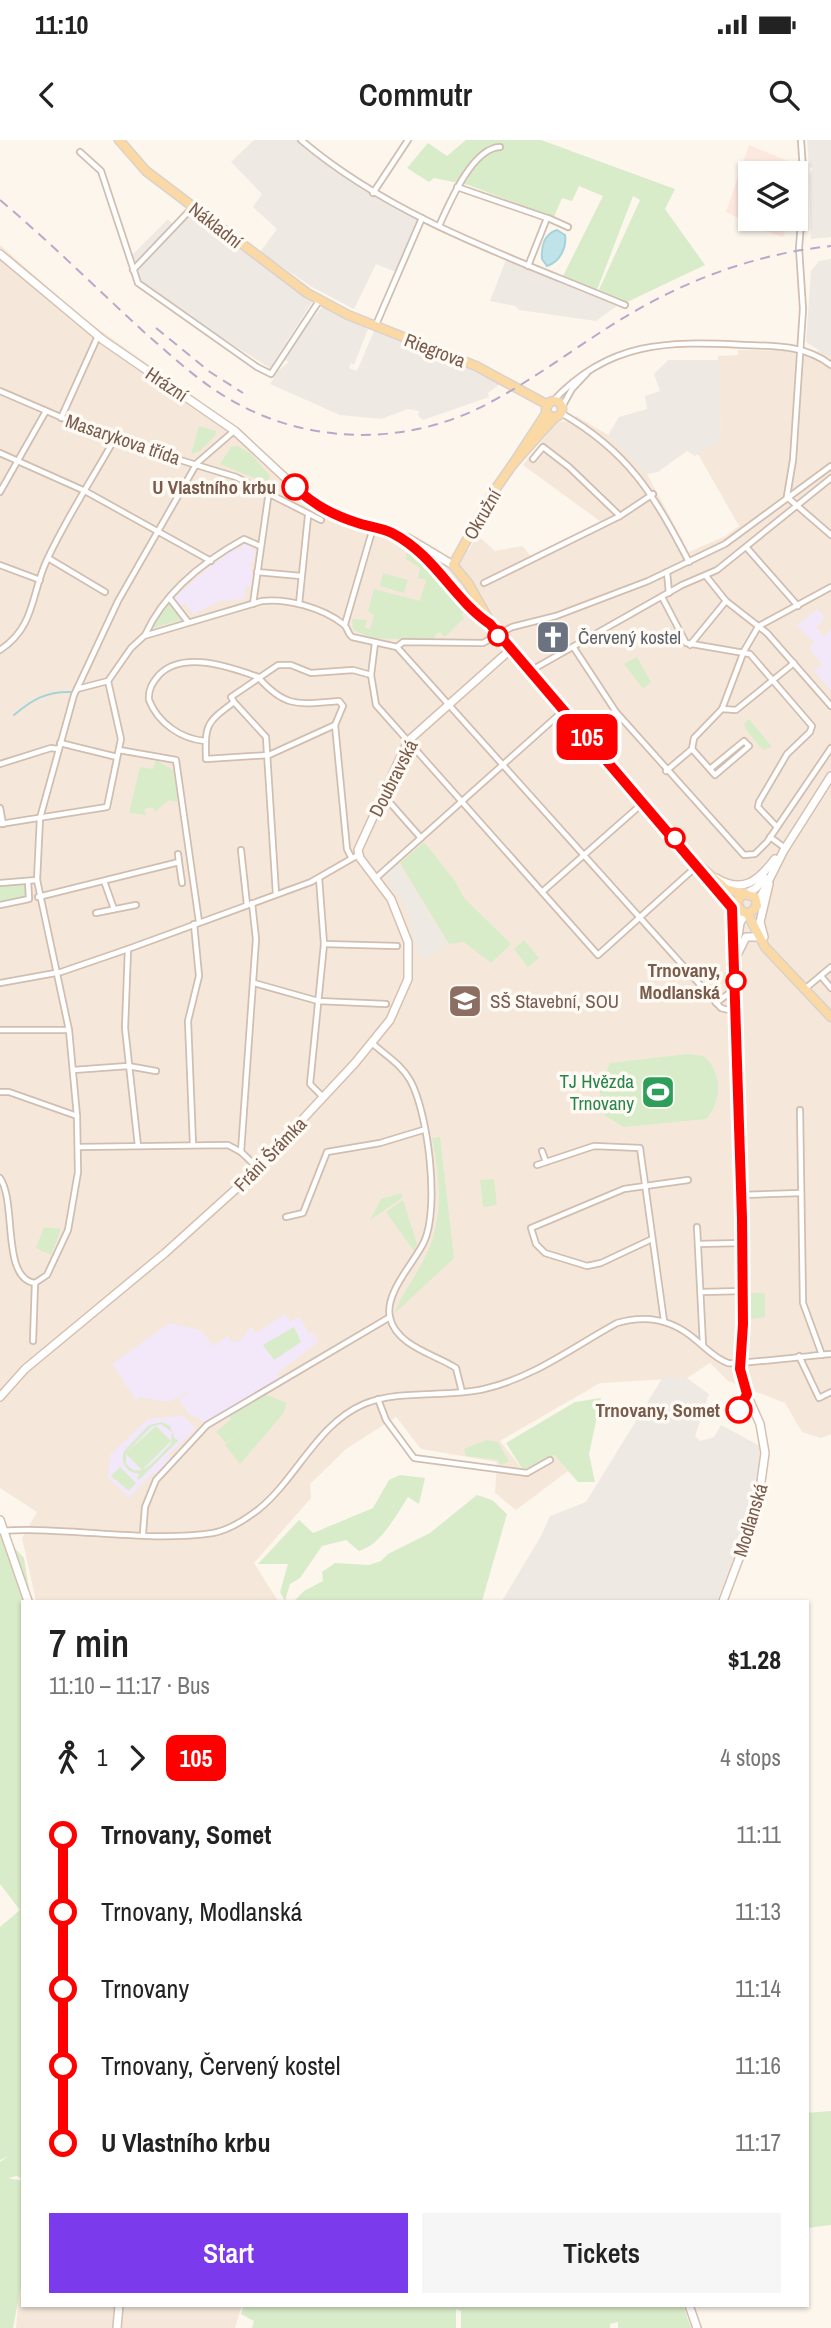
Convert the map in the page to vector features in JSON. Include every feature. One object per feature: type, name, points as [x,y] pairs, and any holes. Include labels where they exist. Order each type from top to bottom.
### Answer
[{"type":"main road","name":"Nákladní","points":[[119,140],[146,171],[278,273],[320,300]]},
{"type":"main road","name":"Riegrova","points":[[320,300],[375,327],[476,366],[554,409]]},
{"type":"main road","points":[[526,443],[540,413],[538,405],[527,393]]},
{"type":"main road","name":"Okružní","points":[[513,464],[526,443],[554,409]]},
{"type":"main road","name":"Okružní","points":[[453,565],[492,494],[554,409]]},
{"type":"main road","points":[[453,565],[468,583],[497,634],[510,650],[720,891],[746,913],[761,937],[831,1017]]},
{"type":"main road","points":[[699,865],[726,889],[755,897],[756,921],[761,937]]},
{"type":"main road","points":[[737,905],[739,897],[746,893]]},
{"type":"main road","points":[[746,913],[757,906]]},
{"type":"street","points":[[301,140],[373,193],[422,218],[528,266],[625,305]]},
{"type":"street","points":[[373,193],[408,140]]},
{"type":"street","points":[[787,497],[793,460],[803,300],[799,233],[804,186],[801,140]]},
{"type":"street","points":[[439,226],[457,187],[479,157],[490,149],[500,147]]},
{"type":"street","points":[[80,152],[101,170],[138,283],[150,294],[271,374],[320,300]]},
{"type":"street","points":[[457,187],[568,227]]},
{"type":"street","points":[[132,270],[193,207]]},
{"type":"street","points":[[375,327],[422,218]]},
{"type":"street","points":[[528,266],[547,218]]},
{"type":"street","name":"Hrázní","points":[[1,256],[98,336],[235,431],[302,494],[331,514],[373,527]]},
{"type":"street","points":[[61,418],[98,336]]},
{"type":"street","points":[[554,409],[575,379],[593,368],[630,350],[678,342],[800,348],[831,365]]},
{"type":"street","points":[[554,409],[593,368]]},
{"type":"street","name":"Masarykova třída","points":[[0,391],[114,440],[197,463],[269,491],[308,516],[321,520]]},
{"type":"street","name":"Riegrova","points":[[554,409],[616,453],[653,494],[689,562]]},
{"type":"street","points":[[0,492],[46,411]]},
{"type":"street","points":[[35,1283],[47,1275],[68,1230],[76,1195],[78,1147],[69,1030],[39,898],[37,880],[40,818],[76,689],[118,601],[197,463],[235,431]]},
{"type":"street","points":[[0,650],[23,627],[38,592],[48,558],[114,440]]},
{"type":"street","points":[[533,459],[543,447],[569,467],[620,516]]},
{"type":"street","points":[[0,453],[86,491],[211,561]]},
{"type":"street","points":[[397,647],[403,642],[483,643],[497,634],[648,581],[725,544],[831,466]]},
{"type":"street","points":[[530,672],[669,593],[706,576],[747,548],[831,478]]},
{"type":"street","points":[[253,604],[269,491]]},
{"type":"street","points":[[484,583],[620,516],[653,494]]},
{"type":"street","points":[[787,497],[831,535]]},
{"type":"street","points":[[299,604],[308,516]]},
{"type":"street","points":[[345,624],[352,608],[373,527],[408,538],[453,565]]},
{"type":"street","points":[[76,689],[108,681],[131,648],[145,636],[169,596],[211,561],[244,539],[262,531]]},
{"type":"street","points":[[244,539],[260,546]]},
{"type":"street","points":[[747,548],[798,606]]},
{"type":"street","points":[[48,558],[105,592]]},
{"type":"street","points":[[0,565],[40,580]]},
{"type":"street","points":[[257,572],[301,576]]},
{"type":"street","points":[[667,572],[669,593]]},
{"type":"street","points":[[706,576],[726,601],[758,627],[794,663],[831,706]]},
{"type":"street","points":[[666,771],[692,749],[694,738],[722,709],[744,651],[758,627],[831,587]]},
{"type":"street","points":[[662,597],[690,645]]},
{"type":"street","points":[[171,600],[188,622]]},
{"type":"street","points":[[145,636],[253,604],[275,601],[299,604],[345,624],[352,637],[397,647],[716,1003],[725,1011],[737,1012]]},
{"type":"street","points":[[690,645],[726,601]]},
{"type":"street","points":[[375,643],[371,675],[376,705],[598,955],[699,865],[729,885],[742,887],[761,877],[784,850]]},
{"type":"street","points":[[690,645],[744,651],[810,722],[810,732],[787,754],[758,807],[777,827]]},
{"type":"street","points":[[574,648],[613,708],[666,771],[739,852],[749,856],[758,852],[770,837],[831,748]]},
{"type":"street","name":"Doubravská","points":[[354,856],[408,741],[510,650]]},
{"type":"street","points":[[0,983],[55,974],[128,949],[319,878],[354,856],[347,849],[335,725],[343,706],[339,702],[285,702],[272,694],[258,677],[207,663],[171,667],[153,681],[149,700],[161,719],[186,737],[205,741]]},
{"type":"street","points":[[722,709],[736,710],[794,663]]},
{"type":"street","points":[[276,894],[266,737],[261,728],[249,720],[231,697],[278,666],[291,665],[312,673],[353,670],[371,675]]},
{"type":"street","points":[[0,808],[1,824],[107,807],[121,739],[108,681]]},
{"type":"street","points":[[233,702],[208,722],[206,759],[269,755],[335,725]]},
{"type":"street","points":[[376,878],[564,710]]},
{"type":"street","points":[[692,749],[715,775],[749,746],[744,741],[710,769]]},
{"type":"street","points":[[60,743],[117,757]]},
{"type":"street","points":[[0,764],[51,748],[58,749]]},
{"type":"street","points":[[119,750],[176,760],[197,923],[199,976],[188,1021],[193,1144]]},
{"type":"street","points":[[746,893],[759,885],[831,776]]},
{"type":"street","points":[[383,796],[421,838]]},
{"type":"street","points":[[542,892],[644,802]]},
{"type":"street","points":[[770,837],[784,850]]},
{"type":"street","points":[[241,850],[256,939],[241,1152]]},
{"type":"street","points":[[757,906],[784,850]]},
{"type":"street","points":[[738,954],[746,937],[761,937],[762,908],[784,850]]},
{"type":"street","points":[[178,854],[182,883]]},
{"type":"street","name":"Fráni Šrámka","points":[[0,1397],[25,1369],[165,1253],[258,1168],[372,1044],[400,1003],[410,962],[401,919],[376,878],[354,856]]},
{"type":"street","points":[[0,905],[39,898],[179,862]]},
{"type":"street","points":[[319,878],[324,944],[310,1084],[324,1097]]},
{"type":"street","points":[[0,883],[37,880]]},
{"type":"street","points":[[28,881],[29,899]]},
{"type":"street","points":[[104,881],[114,909]]},
{"type":"street","points":[[720,891],[732,908],[736,983]]},
{"type":"street","points":[[96,913],[135,905]]},
{"type":"street","points":[[734,940],[737,905]]},
{"type":"street","points":[[716,1003],[736,983],[739,926],[746,913]]},
{"type":"street","points":[[324,944],[397,946]]},
{"type":"street","points":[[128,949],[125,1028],[138,1146]]},
{"type":"street","points":[[806,988],[831,967]]},
{"type":"street","points":[[821,976],[831,988]]},
{"type":"street","points":[[254,983],[318,1001],[386,1004]]},
{"type":"street","name":"Modlanská","points":[[723,1600],[757,1511],[764,1471],[763,1437],[742,1383],[740,1363],[743,1291],[736,983]]},
{"type":"street","points":[[0,1030],[69,1030]]},
{"type":"street","points":[[372,1044],[393,1060],[410,1080],[423,1130],[432,1182],[429,1227],[425,1240],[392,1297],[390,1317],[401,1338],[456,1368],[462,1392]]},
{"type":"street","points":[[73,1070],[128,1066],[156,1071]]},
{"type":"street","points":[[0,1092],[9,1092],[77,1116]]},
{"type":"street","points":[[800,1110],[803,1303],[822,1354]]},
{"type":"street","points":[[286,1217],[303,1213],[327,1152],[380,1143],[423,1130]]},
{"type":"street","points":[[78,1147],[228,1145],[241,1152],[258,1168]]},
{"type":"street","points":[[537,1165],[594,1146],[637,1146],[642,1150],[664,1321]]},
{"type":"street","points":[[542,1152],[546,1162]]},
{"type":"street","points":[[0,1178],[9,1203],[14,1261],[22,1277],[35,1283]]},
{"type":"street","points":[[652,1239],[601,1263],[587,1266],[545,1253],[536,1244],[531,1228],[624,1189],[688,1181]]},
{"type":"street","points":[[741,1195],[801,1193]]},
{"type":"street","points":[[697,1227],[703,1346]]},
{"type":"street","points":[[698,1244],[742,1243]]},
{"type":"street","points":[[33,1341],[35,1283]]},
{"type":"street","points":[[702,1292],[743,1291]]},
{"type":"street","points":[[143,1534],[150,1491],[173,1459],[207,1425],[390,1317]]},
{"type":"street","points":[[2,1531],[213,1533],[240,1523],[271,1498],[334,1423],[351,1410],[378,1399],[462,1392],[507,1383],[534,1371],[617,1323],[639,1318],[664,1321],[680,1328],[722,1360],[740,1363],[831,1354]]},
{"type":"street","points":[[799,1356],[819,1398],[831,1392]]},
{"type":"street","points":[[378,1399],[386,1420],[414,1458],[527,1473],[550,1460]]},
{"type":"street","points":[[0,1520],[28,1600]]},
{"type":"street","points":[[117,2328],[119,2307]]},
{"type":"street","points":[[690,2307],[697,2328]]},
{"type":"shaded area","points":[[254,140],[298,140],[374,196],[420,219],[396,272],[376,264],[354,309],[312,287],[260,252],[277,229],[253,207],[262,194],[231,162]]},
{"type":"shaded area","points":[[807,140],[831,140],[831,237],[811,239],[809,175],[813,169],[809,166]]},
{"type":"shaded area","points":[[749,145],[788,161],[744,161]]},
{"type":"shaded area","points":[[738,177],[738,218],[726,212]]},
{"type":"shaded area","points":[[192,213],[312,302],[270,368],[190,318],[137,277],[137,271]]},
{"type":"shaded area","points":[[168,219],[173,225],[134,265],[131,256]]},
{"type":"shaded area","points":[[765,231],[785,231],[783,237]]},
{"type":"shaded area","points":[[0,245],[80,316],[238,428],[312,498],[332,510],[417,537],[450,557],[469,550],[477,535],[495,551],[522,546],[531,556],[601,522],[523,465],[557,422],[570,421],[576,416],[608,435],[647,474],[689,552],[726,536],[739,526],[698,454],[721,440],[718,356],[738,355],[738,350],[821,351],[831,359],[831,1434],[821,1438],[802,1432],[785,1403],[728,1381],[710,1363],[687,1378],[600,1383],[500,1441],[523,1470],[554,1455],[568,1471],[516,1510],[495,1493],[497,1462],[421,1449],[396,1417],[346,1449],[310,1484],[311,1498],[254,1563],[277,1600],[36,1600],[22,1538],[37,1512],[0,1488]]},
{"type":"shaded area","points":[[831,259],[831,358],[806,342],[811,271],[819,261]]},
{"type":"shaded area","points":[[506,260],[618,305],[596,321],[519,310],[515,306],[490,301]]},
{"type":"shaded area","points":[[322,307],[368,329],[354,365],[351,363],[349,368],[357,371],[374,331],[500,384],[488,393],[489,397],[423,420],[418,416],[419,411],[408,409],[381,419],[340,415],[270,384],[278,371],[289,362],[285,360],[295,341]]},
{"type":"shaded area","points":[[668,360],[719,360],[721,440],[695,456],[687,451],[658,472],[647,474],[608,435],[619,417],[647,409],[645,396],[660,391],[654,374]]},
{"type":"shaded area","points":[[245,542],[255,552],[253,563],[246,563],[251,565],[252,575],[251,586],[246,586],[244,599],[220,601],[193,614],[185,603],[180,606],[174,598],[208,568],[235,549],[241,549]]},
{"type":"shaded area","points":[[817,609],[825,618],[816,627],[824,636],[831,630],[831,690],[814,671],[822,664],[809,648],[814,642],[797,626]]},
{"type":"shaded area","points":[[399,863],[448,945],[423,960],[413,943],[409,914],[385,874]]},
{"type":"shaded area","points":[[285,1314],[290,1321],[300,1317],[309,1334],[312,1332],[318,1340],[316,1344],[277,1373],[280,1377],[207,1423],[188,1413],[179,1399],[186,1394],[190,1398],[187,1392],[168,1402],[140,1397],[136,1400],[112,1364],[170,1323],[202,1331],[213,1346],[228,1336],[232,1342],[239,1341],[251,1327],[256,1333]]},
{"type":"shaded area","points":[[663,1377],[687,1378],[709,1394],[695,1436],[700,1441],[714,1437],[721,1425],[760,1446],[756,1496],[749,1521],[717,1600],[503,1600],[550,1516],[586,1502]]},
{"type":"shaded area","points":[[183,1416],[196,1429],[168,1455],[171,1459],[158,1475],[154,1472],[129,1498],[108,1477],[110,1455],[148,1419]]},
{"type":"shaded area","points":[[21,2289],[21,2307],[241,2307],[235,2328],[16,2328]]},
{"type":"green space","points":[[466,140],[541,140],[675,189],[665,209],[705,265],[625,303],[598,292],[640,200],[633,196],[597,290],[563,276],[603,196],[579,186],[572,201],[562,198],[554,217],[468,185],[434,178],[429,182],[407,168],[428,143],[447,156]]},
{"type":"green space","points":[[199,426],[216,431],[215,436],[200,451],[191,454]]},
{"type":"green space","points":[[237,446],[250,453],[270,476],[266,483],[220,464],[231,447]]},
{"type":"green space","points":[[407,551],[430,568],[466,610],[461,614],[464,618],[445,637],[440,632],[435,635],[435,641],[373,638],[353,630],[352,619],[367,620],[365,628],[370,629],[374,615],[368,611],[374,589],[420,601],[426,580],[418,578],[420,568],[406,559]]},
{"type":"green space","points":[[383,573],[408,580],[404,593],[380,586]]},
{"type":"green space","points":[[169,600],[184,619],[152,628]]},
{"type":"green space","points":[[637,657],[651,682],[643,689],[624,664]]},
{"type":"green space","points":[[749,719],[772,747],[763,750],[746,730],[744,724]]},
{"type":"green space","points":[[156,760],[173,770],[178,802],[169,800],[155,812],[153,807],[144,809],[146,815],[129,813],[140,767],[153,769]]},
{"type":"green space","points":[[424,842],[455,881],[464,898],[511,944],[491,963],[464,942],[449,944],[400,863]]},
{"type":"green space","points":[[21,883],[28,887],[26,897],[0,903],[0,885]]},
{"type":"green space","points":[[524,940],[539,958],[528,967],[514,949]]},
{"type":"green space","name":"TJ Hvězda Trnovany","points":[[688,1054],[703,1056],[710,1062],[717,1078],[715,1104],[706,1119],[624,1127],[604,1115],[599,1088],[610,1063]]},
{"type":"green space","points":[[440,1137],[454,1258],[394,1314],[432,1241],[438,1215],[439,1190],[432,1138]]},
{"type":"green space","points":[[494,1179],[497,1205],[483,1207],[480,1180]]},
{"type":"green space","points":[[401,1193],[402,1198],[370,1220],[381,1199]]},
{"type":"green space","points":[[403,1200],[417,1244],[414,1251],[386,1212]]},
{"type":"green space","points":[[44,1227],[61,1229],[51,1255],[36,1248]]},
{"type":"green space","points":[[751,1293],[765,1293],[765,1317],[751,1319]]},
{"type":"green space","points":[[294,1327],[301,1342],[274,1360],[263,1345]]},
{"type":"green space","points":[[262,1393],[287,1403],[283,1414],[240,1464],[225,1445],[241,1431],[226,1443],[216,1432],[231,1419],[229,1416]]},
{"type":"green space","points":[[601,1398],[589,1454],[595,1482],[578,1482],[554,1455],[523,1470],[506,1443],[575,1402]]},
{"type":"green space","points":[[162,1422],[170,1426],[175,1439],[179,1440],[139,1480],[137,1478],[140,1474],[131,1472],[126,1467],[123,1456],[124,1451],[149,1425]],"holes":[[[161,1424],[172,1432],[171,1444],[143,1469],[171,1441],[156,1426],[126,1453],[151,1427]],[[126,1454],[141,1469],[131,1469],[126,1463]]]},
{"type":"green space","points":[[486,1440],[498,1442],[509,1461],[501,1465],[498,1460],[466,1456],[464,1449]]},
{"type":"green space","points":[[120,1467],[136,1483],[129,1491],[111,1476]]},
{"type":"green space","points":[[400,1475],[425,1478],[419,1504],[408,1497],[387,1528],[367,1548],[359,1551],[346,1540],[322,1546],[300,1578],[290,1584],[284,1600],[280,1592],[288,1564],[258,1564],[299,1520],[313,1533],[373,1508],[389,1480]]},
{"type":"green space","points":[[477,1495],[492,1500],[507,1514],[482,1600],[295,1600],[304,1591],[323,1581],[322,1572],[335,1563],[369,1565],[430,1533]]},
{"type":"green space","points":[[0,1536],[24,1558],[31,1600],[21,1600],[21,2178],[8,2178],[21,2181],[21,2286],[13,2328],[0,2328],[0,2162],[9,2156],[0,2160],[0,1927],[20,1910],[0,1884]]},
{"type":"green space","points":[[831,2111],[831,2225],[809,2228],[809,2113]]},
{"type":"green space","points":[[243,2307],[684,2307],[691,2328],[618,2328],[618,2322],[610,2324],[610,2328],[461,2328],[461,2311],[456,2309],[456,2328],[252,2328],[254,2321],[241,2314]]},
{"type":"water","points":[[557,230],[565,235],[564,249],[556,261],[547,266],[542,259],[543,246],[546,238]]},
{"type":"waterway","points":[[14,715],[41,697],[72,692]]},
{"type":"railway","points":[[0,200],[144,332],[219,393],[261,415],[293,426],[326,433],[360,435],[426,427],[458,417],[509,392],[606,328],[690,283],[759,259],[831,246]]},
{"type":"railway","points":[[156,328],[210,372],[243,393]]},
{"type":"bus line","name":"105","points":[[295,487],[331,514],[391,532],[423,555],[444,575],[479,616],[490,624],[732,906],[740,1099],[743,1324],[740,1369],[747,1394],[739,1410]]},
{"type":"place","name":"U Vlastního krbu","points":[[295,487]]},
{"type":"place","name":"Červený kostel","points":[[553,637]]},
{"type":"place","name":"Trnovany, Modlanská","points":[[736,981]]},
{"type":"place","name":"SŠ Stavební, SOU","points":[[465,1001]]},
{"type":"place","name":"TJ Hvězda Trnovany","points":[[658,1092]]},
{"type":"place","name":"Trnovany, Somet","points":[[739,1410]]}]
